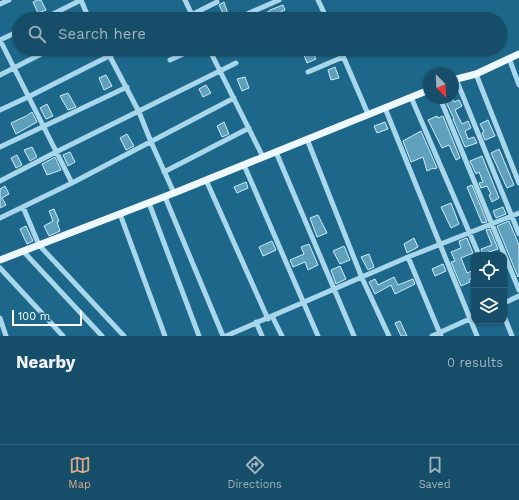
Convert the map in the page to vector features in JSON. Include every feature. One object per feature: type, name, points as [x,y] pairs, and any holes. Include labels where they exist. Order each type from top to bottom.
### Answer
[{"type":"main road","points":[[459,79],[476,74],[519,54]]},
{"type":"main road","points":[[0,260],[165,197],[423,92]]},
{"type":"street","points":[[0,4],[9,0]]},
{"type":"street","points":[[57,12],[81,0],[86,12]]},
{"type":"street","points":[[185,0],[191,12]]},
{"type":"street","points":[[252,12],[279,0]]},
{"type":"street","points":[[318,0],[324,12]]},
{"type":"street","points":[[201,12],[217,2]]},
{"type":"street","points":[[12,34],[0,40],[72,183]]},
{"type":"street","points":[[0,75],[37,56]]},
{"type":"street","points":[[0,110],[110,56],[127,87],[174,193]]},
{"type":"street","points":[[170,60],[179,56]]},
{"type":"street","points":[[212,56],[263,157]]},
{"type":"street","points":[[308,72],[343,57],[368,114]]},
{"type":"street","points":[[509,58],[519,86]]},
{"type":"street","points":[[0,181],[236,63]]},
{"type":"street","points":[[476,74],[519,183]]},
{"type":"street","points":[[0,147],[127,87]]},
{"type":"street","points":[[459,89],[519,234]]},
{"type":"street","points":[[412,97],[477,252]]},
{"type":"street","points":[[0,218],[72,183],[234,98]]},
{"type":"street","points":[[443,104],[466,157],[491,223],[519,290]]},
{"type":"street","points":[[385,108],[440,244],[471,316]]},
{"type":"street","points":[[164,172],[249,128]]},
{"type":"street","points":[[307,139],[362,278],[389,336]]},
{"type":"street","points":[[276,152],[354,336]]},
{"type":"street","points":[[244,165],[318,336]]},
{"type":"street","points":[[206,180],[270,317],[282,336]]},
{"type":"street","points":[[165,197],[223,336]]},
{"type":"street","points":[[149,203],[200,336]]},
{"type":"street","points":[[23,207],[38,245],[124,336]]},
{"type":"street","points":[[226,336],[256,322],[335,290],[408,257],[519,213]]},
{"type":"street","points":[[120,214],[165,336]]},
{"type":"street","points":[[23,251],[102,336]]},
{"type":"street","points":[[408,257],[441,334]]},
{"type":"street","points":[[0,268],[63,336]]},
{"type":"street","points":[[507,302],[519,296]]},
{"type":"street","points":[[0,318],[5,333],[10,336]]},
{"type":"street","points":[[432,336],[441,334],[471,319]]},
{"type":"street","points":[[256,322],[262,336]]},
{"type":"street","points":[[474,324],[477,336]]},
{"type":"street","points":[[507,324],[512,336]]},
{"type":"building","points":[[41,0],[46,10],[38,12],[33,2]]},
{"type":"building","points":[[224,2],[227,12],[222,12],[219,5]]},
{"type":"building","points":[[283,5],[285,10],[281,12],[267,12]]},
{"type":"building","points":[[304,56],[314,56],[316,59],[307,63]]},
{"type":"building","points":[[335,67],[339,78],[331,80],[328,70]]},
{"type":"building","points":[[106,75],[112,86],[104,90],[99,78]]},
{"type":"building","points":[[245,77],[249,88],[242,91],[237,79]]},
{"type":"building","points":[[206,85],[211,93],[203,97],[199,89]]},
{"type":"building","points":[[68,93],[76,107],[68,110],[60,96]]},
{"type":"building","points":[[459,100],[462,106],[455,110],[462,124],[468,121],[471,128],[465,131],[468,139],[474,137],[477,143],[465,147],[447,104],[459,104]]},
{"type":"building","points":[[47,104],[53,116],[46,119],[40,108]]},
{"type":"building","points":[[32,112],[37,122],[16,134],[11,123]]},
{"type":"building","points":[[437,116],[438,118],[443,116],[460,158],[456,160],[449,145],[442,148],[428,120]]},
{"type":"building","points":[[488,120],[495,136],[485,140],[482,133],[484,132],[480,124]]},
{"type":"building","points":[[224,122],[229,134],[222,137],[217,126]]},
{"type":"building","points":[[385,122],[388,129],[377,133],[374,126]]},
{"type":"building","points":[[421,131],[437,168],[427,171],[423,157],[411,162],[403,141]]},
{"type":"building","points":[[127,134],[134,146],[126,150],[120,138]]},
{"type":"building","points":[[32,147],[37,157],[30,161],[24,150]]},
{"type":"building","points":[[499,149],[514,185],[507,188],[491,153]]},
{"type":"building","points":[[70,152],[75,162],[68,166],[63,155]]},
{"type":"building","points":[[17,155],[22,165],[16,168],[11,158]]},
{"type":"building","points":[[482,156],[499,198],[492,202],[489,195],[491,194],[487,186],[481,188],[479,183],[483,182],[479,172],[476,174],[470,161]]},
{"type":"building","points":[[55,157],[61,170],[47,175],[42,164]]},
{"type":"building","points":[[246,182],[248,188],[237,193],[234,187]]},
{"type":"building","points":[[472,185],[487,222],[482,223],[467,187]]},
{"type":"building","points":[[5,186],[9,194],[2,198],[6,205],[0,208],[0,189]]},
{"type":"building","points":[[451,203],[459,224],[451,228],[441,207]]},
{"type":"building","points":[[503,207],[506,214],[496,218],[493,211]]},
{"type":"building","points":[[54,209],[59,221],[57,222],[60,231],[49,236],[44,226],[53,221],[49,211]]},
{"type":"building","points":[[318,215],[327,233],[317,237],[310,218]]},
{"type":"building","points":[[509,221],[519,245],[518,277],[497,226]]},
{"type":"building","points":[[26,226],[33,241],[27,244],[20,229]]},
{"type":"building","points":[[490,229],[498,249],[489,252],[482,252],[481,249],[492,245],[486,230]]},
{"type":"building","points":[[414,238],[418,247],[407,253],[404,244]]},
{"type":"building","points":[[467,238],[473,252],[461,258],[467,273],[471,271],[471,279],[469,280],[470,282],[461,286],[451,262],[455,261],[451,252],[461,248],[459,241]]},
{"type":"building","points":[[272,241],[276,250],[263,256],[259,247]]},
{"type":"building","points":[[309,244],[318,265],[308,270],[305,262],[293,267],[290,260],[304,254],[301,247]]},
{"type":"building","points":[[344,246],[350,260],[340,264],[333,251]]},
{"type":"building","points":[[369,254],[374,267],[368,270],[361,257]]},
{"type":"building","points":[[443,264],[446,271],[435,276],[432,269]]},
{"type":"building","points":[[340,266],[346,279],[336,284],[331,270]]},
{"type":"building","points":[[394,277],[398,285],[413,279],[415,284],[395,294],[391,285],[375,294],[369,282],[375,279],[378,285]]},
{"type":"building","points":[[400,321],[407,336],[401,336],[395,323]]}]
